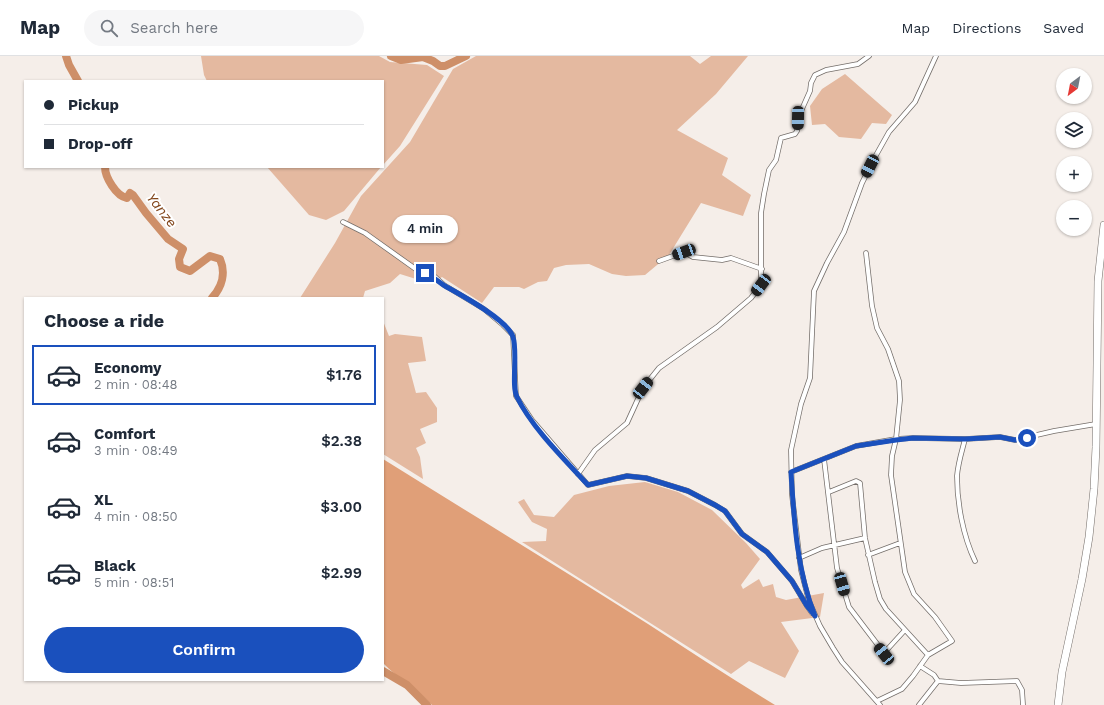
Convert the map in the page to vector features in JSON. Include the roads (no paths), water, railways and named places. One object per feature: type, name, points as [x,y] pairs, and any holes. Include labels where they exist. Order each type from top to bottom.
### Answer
[{"type":"highway","points":[[1058,705],[1062,672],[1078,600],[1089,537],[1096,447],[1098,281],[1104,225]]},
{"type":"street","points":[[578,474],[595,450],[627,423],[643,388],[659,368],[717,327],[751,298],[761,285],[761,213],[769,170],[776,160],[779,141],[781,138],[795,134],[797,131],[798,118],[810,91],[815,75],[826,70],[858,64],[869,56]]},
{"type":"street","points":[[866,254],[872,306],[877,328],[888,349],[899,381],[900,400],[896,440],[892,456],[891,475],[905,572],[911,588],[952,641],[928,655],[902,689],[878,703],[842,662],[826,637],[815,616],[805,587],[799,558],[791,472],[793,441],[801,404],[810,378],[814,291],[826,263],[844,232],[862,183],[875,156],[889,132],[915,102],[936,56]]},
{"type":"street","points":[[343,222],[365,233],[417,270],[434,276],[444,285],[498,319],[513,335],[516,396],[532,420],[588,485],[627,476],[646,478],[688,491],[715,505],[725,511],[742,534],[767,552],[792,581],[815,616]]},
{"type":"street","points":[[659,261],[684,252],[693,257],[722,260],[731,258],[762,269]]},
{"type":"street","points":[[791,472],[856,446],[913,438],[965,439],[1000,437],[1015,440],[1058,430],[1096,424]]},
{"type":"street","points":[[965,439],[959,464],[958,492],[967,545],[975,561]]},
{"type":"street","points":[[824,459],[837,568],[849,607],[884,654],[905,630]]},
{"type":"street","points":[[829,492],[856,481],[860,483],[865,538],[880,599],[886,609],[928,655]]},
{"type":"street","points":[[799,558],[813,551],[834,544],[865,538]]},
{"type":"street","points":[[868,555],[900,543]]},
{"type":"street","points":[[920,666],[934,675],[938,681]]},
{"type":"street","points":[[919,705],[938,681]]},
{"type":"street","points":[[938,681],[960,683],[1017,681],[1022,690],[1023,705]]},
{"type":"waterway","name":"Yanze","points":[[66,56],[77,80]]},
{"type":"waterway","name":"Yanze","points":[[391,56],[401,60],[423,57],[440,66],[445,66],[466,56]]},
{"type":"waterway","name":"Yanze","points":[[105,168],[109,181],[115,190],[123,197],[127,198],[130,193],[133,195],[168,239],[183,249],[179,259],[180,267],[190,271],[210,256],[220,259],[223,275],[221,285],[213,297]]},
{"type":"waterway","name":"Yanze","points":[[384,672],[407,685],[427,705]]}]
